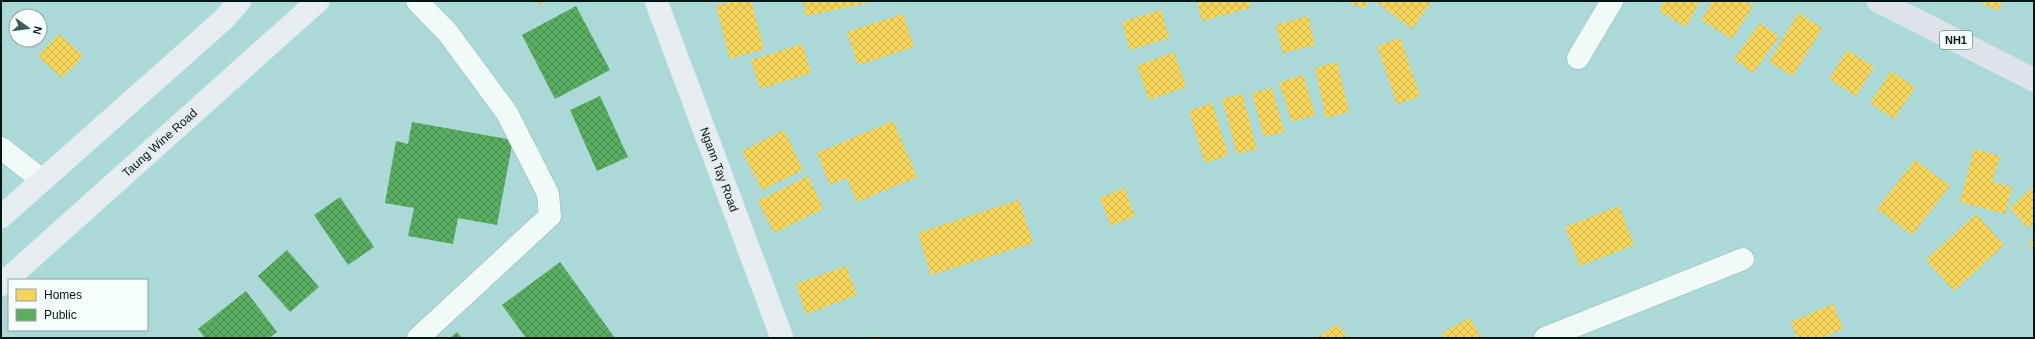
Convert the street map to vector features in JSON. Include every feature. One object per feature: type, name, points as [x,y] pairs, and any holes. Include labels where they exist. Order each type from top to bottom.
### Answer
[{"type":"highway","name":"NH1","points":[[1878,1],[2034,80]]},
{"type":"main road","points":[[1,217],[223,20],[240,1]]},
{"type":"main road","name":"Taung Wine Road","points":[[1,285],[318,1]]},
{"type":"main road","name":"Ngann Tay Road","points":[[656,1],[782,338]]},
{"type":"lane","points":[[418,1],[448,34],[507,114],[548,194],[550,216],[418,338]]},
{"type":"lane","points":[[1578,58],[1612,1]]},
{"type":"lane","points":[[1,148],[42,180]]},
{"type":"lane","points":[[1545,338],[1743,260]]},
{"type":"building: Homes","points":[[536,1],[547,1],[538,5]]},
{"type":"building: Homes","points":[[734,1],[751,1],[764,49],[730,59],[716,6]]},
{"type":"building: Homes","points":[[803,1],[872,1],[872,2],[806,16]]},
{"type":"building: Homes","points":[[1197,1],[1249,1],[1250,8],[1202,21]]},
{"type":"building: Homes","points":[[1345,1],[1368,1],[1365,9]]},
{"type":"building: Homes","points":[[1375,1],[1432,1],[1412,29]]},
{"type":"building: Homes","points":[[1665,1],[1700,1],[1686,27],[1659,11]]},
{"type":"building: Homes","points":[[1713,1],[1744,1],[1753,6],[1732,39],[1701,20]]},
{"type":"building: Homes","points":[[1978,1],[2003,1],[1998,11]]},
{"type":"building: Homes","points":[[1161,10],[1169,38],[1130,50],[1122,22]]},
{"type":"building: Homes","points":[[1798,13],[1822,28],[1793,76],[1769,62]]},
{"type":"building: Homes","points":[[903,14],[914,47],[858,65],[847,32]]},
{"type":"building: Homes","points":[[1308,16],[1315,45],[1283,53],[1276,25]]},
{"type":"building: Homes","points":[[1760,23],[1779,37],[1753,73],[1734,59]]},
{"type":"building: Homes","points":[[59,34],[83,56],[62,78],[38,56],[46,48],[48,48],[48,46]]},
{"type":"building: Homes","points":[[1400,38],[1420,96],[1397,104],[1377,46]]},
{"type":"building: Homes","points":[[802,44],[811,73],[760,89],[751,60]]},
{"type":"building: Homes","points":[[1847,50],[1874,67],[1856,96],[1829,79]]},
{"type":"building: Homes","points":[[1174,52],[1186,87],[1149,100],[1137,66]]},
{"type":"building: Homes","points":[[1337,62],[1349,112],[1326,118],[1315,68]]},
{"type":"building: Homes","points":[[1891,71],[1915,87],[1894,119],[1870,103]]},
{"type":"building: Homes","points":[[1303,75],[1315,115],[1292,122],[1279,83]]},
{"type":"building: Homes","points":[[1272,88],[1284,132],[1264,137],[1252,93]]},
{"type":"building: Homes","points":[[1242,94],[1257,149],[1237,154],[1222,99]]},
{"type":"building: Homes","points":[[1212,103],[1228,155],[1205,163],[1189,111]]},
{"type":"building: Homes","points":[[893,121],[917,177],[857,202],[847,178],[830,185],[817,153]]},
{"type":"building: Homes","points":[[784,130],[803,170],[762,190],[742,151]]},
{"type":"building: Homes","points":[[1974,149],[2000,156],[1992,182],[2012,187],[2005,214],[1960,202]]},
{"type":"building: Homes","points":[[1915,160],[1950,186],[1912,235],[1877,209]]},
{"type":"building: Homes","points":[[808,176],[823,209],[774,233],[758,201]]},
{"type":"building: Homes","points":[[2034,186],[2034,223],[2028,228],[2010,208]]},
{"type":"building: Homes","points":[[1124,188],[1135,216],[1111,226],[1100,198]]},
{"type":"building: Homes","points":[[1019,200],[1033,243],[931,275],[918,233]]},
{"type":"building: Homes","points":[[1619,206],[1634,245],[1580,266],[1565,227]]},
{"type":"building: Homes","points":[[1976,214],[2004,245],[1954,291],[1926,260]]},
{"type":"building: Homes","points":[[2034,238],[2034,250],[2029,243]]},
{"type":"building: Homes","points":[[846,266],[857,295],[806,314],[796,284]]},
{"type":"building: Homes","points":[[1833,304],[1843,329],[1821,338],[1797,338],[1791,322]]},
{"type":"building: Homes","points":[[1470,318],[1481,338],[1444,338],[1442,333]]},
{"type":"building: Homes","points":[[1338,324],[1347,338],[1316,338]]},
{"type":"building: Homes","points":[[879,335],[879,338],[870,338]]},
{"type":"building: Public","points":[[576,6],[610,70],[555,99],[522,35]]},
{"type":"building: Public","points":[[600,96],[628,157],[597,171],[570,110]]},
{"type":"building: Public","points":[[412,122],[513,140],[497,225],[458,218],[453,244],[408,236],[414,208],[385,203],[396,141],[408,144]]},
{"type":"building: Public","points":[[340,197],[374,247],[348,265],[314,215]]},
{"type":"building: Public","points":[[287,250],[319,287],[290,312],[258,276]]},
{"type":"building: Public","points":[[560,262],[615,338],[526,338],[502,305]]},
{"type":"building: Public","points":[[246,291],[277,332],[269,338],[205,338],[198,329]]},
{"type":"building: Public","points":[[457,332],[462,338],[450,338]]}]
